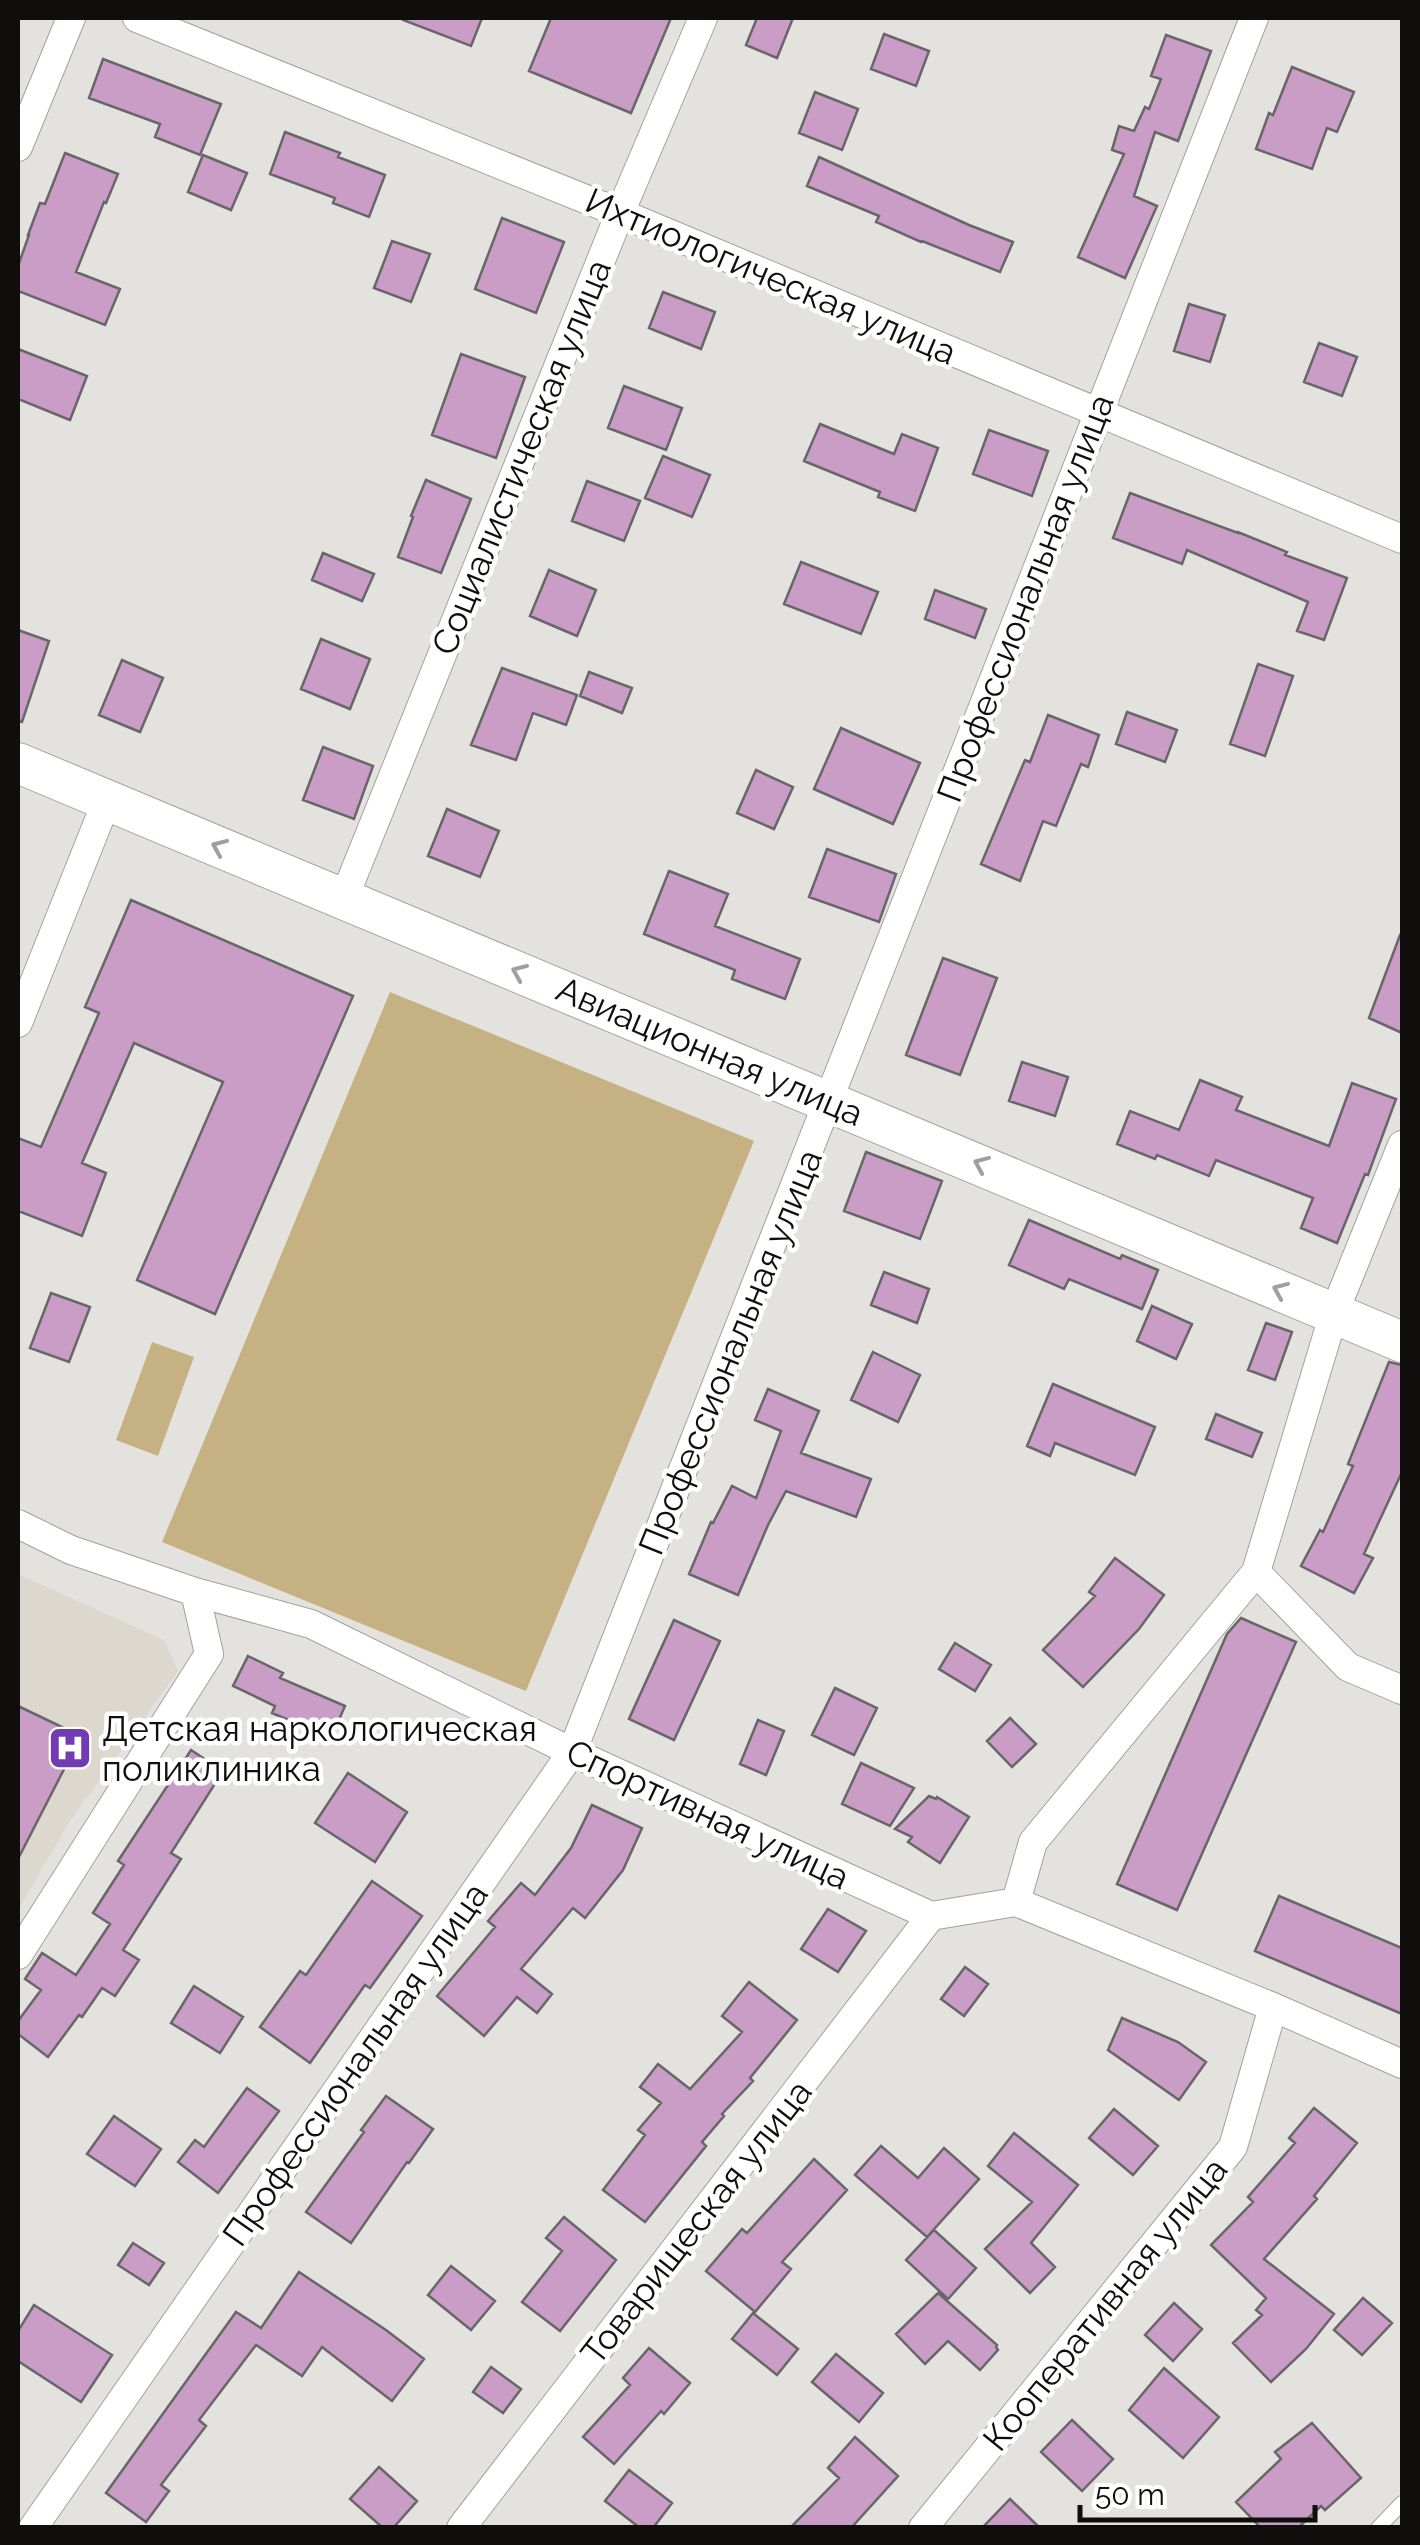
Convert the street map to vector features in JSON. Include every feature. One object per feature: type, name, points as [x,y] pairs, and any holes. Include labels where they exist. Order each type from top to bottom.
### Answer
[{"type":"main road","name":"Авиационная улица","points":[[18,762],[1402,1342]]},
{"type":"street","points":[[18,148],[72,18]]},
{"type":"street","name":"Ихтиологическая улица","points":[[137,18],[620,212],[1402,538]]},
{"type":"street","name":"Социалистическая улица","points":[[344,898],[620,212],[704,18]]},
{"type":"street","name":"Профессиональная улица","points":[[32,2528],[572,1752],[1254,18]]},
{"type":"street","points":[[18,1023],[107,800]]},
{"type":"street","points":[[1016,1902],[1033,1842],[1256,1572],[1334,1313],[1402,1145]]},
{"type":"street","name":"Спортивная улица","points":[[18,1524],[72,1550],[195,1592],[311,1624],[572,1752],[930,1916]]},
{"type":"street","points":[[1256,1572],[1348,1667],[1402,1690]]},
{"type":"street","points":[[18,1955],[209,1654],[195,1592]]},
{"type":"street","points":[[930,1916],[1016,1902],[1402,2064]]},
{"type":"street","name":"Товарищеская улица","points":[[461,2528],[930,1916]]},
{"type":"street","name":"Кооперативная улица","points":[[923,2528],[1233,2146],[1273,2007]]},
{"type":"lane","points":[[1378,2528],[1402,2503]]},
{"type":"shaded area","points":[[390,992],[754,1141],[526,1691],[162,1542]]},
{"type":"shaded area","points":[[152,1342],[194,1357],[158,1456],[116,1440]]},
{"type":"shaded area","name":"Детская наркологическая поликлиника","points":[[18,1574],[164,1640],[178,1671],[68,1824],[18,1910]]},
{"type":"building","points":[[403,18],[482,18],[471,46]]},
{"type":"building","points":[[551,18],[671,18],[631,113],[529,71]]},
{"type":"building","points":[[757,18],[793,18],[777,58],[746,45]]},
{"type":"building","points":[[884,34],[929,51],[916,86],[871,69]]},
{"type":"building","points":[[1166,35],[1211,51],[1178,141],[1155,132],[1134,196],[1157,206],[1125,278],[1078,257],[1124,154],[1112,150],[1119,126],[1134,131],[1145,107],[1149,109],[1161,79],[1151,76]]},
{"type":"building","points":[[103,59],[221,104],[200,155],[155,137],[160,124],[89,98]]},
{"type":"building","points":[[1292,67],[1354,92],[1337,132],[1327,128],[1312,169],[1256,149]]},
{"type":"building","points":[[815,92],[858,109],[842,150],[799,133]]},
{"type":"building","points":[[285,132],[385,175],[369,217],[333,203],[335,198],[270,174]]},
{"type":"building","points":[[65,153],[118,174],[76,272],[120,289],[105,325],[18,291],[18,266],[28,235]]},
{"type":"building","points":[[203,155],[247,173],[231,210],[188,192]]},
{"type":"building","points":[[819,157],[1013,242],[1000,272],[876,222],[879,216],[807,186]]},
{"type":"building","points":[[502,218],[564,242],[536,313],[475,289]]},
{"type":"building","points":[[392,241],[430,254],[411,302],[374,288]]},
{"type":"building","points":[[663,292],[715,312],[701,349],[649,328]]},
{"type":"building","points":[[1189,304],[1225,315],[1210,362],[1174,351]]},
{"type":"building","points":[[1319,343],[1357,357],[1342,396],[1304,382]]},
{"type":"building","points":[[18,349],[87,376],[70,420],[18,399]]},
{"type":"building","points":[[461,354],[525,377],[496,458],[432,435]]},
{"type":"building","points":[[624,386],[682,408],[666,450],[608,428]]},
{"type":"building","points":[[820,424],[894,454],[902,434],[938,448],[915,511],[804,461]]},
{"type":"building","points":[[989,430],[1048,451],[1032,496],[973,474]]},
{"type":"building","points":[[663,456],[710,475],[692,517],[645,498]]},
{"type":"building","points":[[426,480],[471,499],[441,573],[398,557]]},
{"type":"building","points":[[587,481],[640,501],[624,541],[572,521]]},
{"type":"building","points":[[1130,493],[1238,532],[1347,578],[1324,640],[1297,631],[1308,602],[1187,550],[1182,564],[1113,538]]},
{"type":"building","points":[[323,553],[374,574],[362,601],[312,580]]},
{"type":"building","points":[[801,562],[878,592],[861,634],[784,604]]},
{"type":"building","points":[[549,570],[596,590],[577,636],[530,616]]},
{"type":"building","points":[[935,590],[986,609],[975,638],[925,619]]},
{"type":"building","points":[[18,630],[49,641],[22,722],[18,721]]},
{"type":"building","points":[[321,639],[370,659],[350,709],[301,689]]},
{"type":"building","points":[[122,660],[163,678],[140,732],[99,715]]},
{"type":"building","points":[[1258,664],[1293,676],[1265,756],[1230,744]]},
{"type":"building","points":[[502,668],[577,695],[566,725],[533,713],[516,760],[471,745]]},
{"type":"building","points":[[589,672],[632,688],[622,713],[580,696]]},
{"type":"building","points":[[1127,712],[1177,730],[1165,762],[1116,744]]},
{"type":"building","points":[[1048,715],[1099,735],[1088,767],[1081,764],[1056,826],[1043,821],[1020,881],[981,864]]},
{"type":"building","points":[[841,728],[920,763],[893,824],[814,789]]},
{"type":"building","points":[[323,747],[373,766],[354,819],[303,800]]},
{"type":"building","points":[[756,770],[793,787],[774,829],[737,813]]},
{"type":"building","points":[[447,809],[499,831],[480,877],[428,856]]},
{"type":"building","points":[[827,849],[896,874],[879,922],[809,897]]},
{"type":"building","points":[[669,871],[728,894],[715,926],[800,959],[785,999],[732,979],[735,970],[644,934]]},
{"type":"building","points":[[131,900],[353,996],[215,1314],[137,1280],[223,1082],[134,1043],[82,1163],[106,1173],[82,1236],[18,1211],[18,1138],[41,1147],[99,1013],[85,1007]]},
{"type":"building","points":[[1402,936],[1402,1033],[1369,1018]]},
{"type":"building","points":[[943,958],[997,978],[960,1075],[906,1055]]},
{"type":"building","points":[[1022,1062],[1068,1077],[1055,1116],[1009,1101]]},
{"type":"building","points":[[1200,1080],[1242,1097],[1236,1110],[1329,1146],[1352,1083],[1396,1099],[1337,1243],[1301,1228],[1313,1198],[1216,1160],[1209,1176],[1117,1144],[1130,1111],[1179,1130]]},
{"type":"building","points":[[866,1152],[942,1181],[920,1239],[844,1211]]},
{"type":"building","points":[[1029,1220],[1120,1259],[1122,1255],[1158,1270],[1142,1309],[1069,1279],[1064,1289],[1009,1265]]},
{"type":"building","points":[[884,1272],[929,1289],[917,1323],[871,1305]]},
{"type":"building","points":[[51,1293],[90,1307],[69,1362],[30,1348]]},
{"type":"building","points":[[1152,1306],[1192,1324],[1176,1359],[1137,1341]]},
{"type":"building","points":[[1266,1323],[1292,1332],[1275,1380],[1248,1370]]},
{"type":"building","points":[[873,1352],[920,1375],[898,1422],[851,1400]]},
{"type":"building","points":[[1389,1362],[1402,1365],[1402,1472],[1364,1554],[1373,1558],[1354,1593],[1301,1566],[1320,1530],[1323,1532],[1353,1466],[1348,1464]]},
{"type":"building","points":[[1053,1384],[1155,1427],[1135,1475],[1055,1443],[1050,1456],[1027,1446]]},
{"type":"building","points":[[768,1389],[819,1411],[801,1453],[871,1479],[856,1517],[786,1491],[738,1595],[689,1574],[711,1522],[732,1486],[756,1498],[781,1431],[755,1420]]},
{"type":"building","points":[[1216,1414],[1262,1433],[1252,1457],[1206,1439]]},
{"type":"building","points":[[1115,1558],[1164,1595],[1139,1629],[1083,1687],[1043,1650],[1095,1596],[1089,1592]]},
{"type":"building","points":[[1241,1618],[1296,1642],[1177,1910],[1117,1884],[1227,1634]]},
{"type":"building","points":[[674,1620],[720,1641],[674,1740],[629,1719]]},
{"type":"building","points":[[955,1643],[991,1665],[975,1691],[939,1669]]},
{"type":"building","points":[[248,1656],[283,1673],[280,1678],[345,1706],[331,1738],[272,1713],[275,1706],[233,1686]]},
{"type":"building","points":[[835,1688],[877,1708],[854,1755],[812,1735]]},
{"type":"building","points":[[18,1706],[81,1736],[18,1859]]},
{"type":"building","points":[[1010,1718],[1036,1744],[1012,1767],[987,1741]]},
{"type":"building","points":[[758,1720],[784,1731],[766,1775],[740,1764]]},
{"type":"building","points":[[191,1750],[223,1771],[171,1853],[181,1859],[123,1950],[139,1960],[115,1996],[102,1988],[48,2057],[18,2034],[18,2021],[41,1990],[25,1979],[42,1953],[76,1975],[110,1924],[93,1913],[124,1865],[118,1861]]},
{"type":"building","points":[[861,1763],[914,1788],[890,1826],[842,1804]]},
{"type":"building","points":[[348,1773],[407,1812],[375,1862],[315,1823]]},
{"type":"building","points":[[929,1796],[969,1817],[940,1863],[908,1842],[912,1837],[895,1829]]},
{"type":"building","points":[[592,1805],[642,1828],[623,1870],[585,1918],[573,1908],[521,1969],[552,1994],[537,2013],[517,1997],[484,2036],[437,1996],[495,1927],[488,1921],[521,1883],[535,1895],[571,1848]]},
{"type":"building","points":[[372,1881],[422,1916],[370,1988],[365,1985],[310,2063],[260,2027],[300,1971],[306,1975]]},
{"type":"building","points":[[1279,1896],[1402,1948],[1402,2014],[1255,1951]]},
{"type":"building","points":[[828,1909],[866,1931],[838,1972],[801,1949]]},
{"type":"building","points":[[965,1967],[988,1984],[964,2016],[941,1999]]},
{"type":"building","points":[[749,1982],[797,2020],[750,2078],[753,2081],[722,2114],[702,2142],[706,2146],[645,2222],[603,2190],[645,2135],[638,2130],[661,2103],[640,2087],[658,2064],[690,2089],[742,2032],[722,2016]]},
{"type":"building","points":[[194,1986],[243,2017],[220,2053],[171,2023]]},
{"type":"building","points":[[1122,2018],[1178,2042],[1206,2062],[1179,2100],[1108,2050]]},
{"type":"building","points":[[247,2088],[279,2111],[218,2193],[178,2162],[195,2140],[204,2147]]},
{"type":"building","points":[[386,2096],[433,2129],[351,2243],[306,2212]]},
{"type":"building","points":[[1314,2108],[1357,2143],[1314,2196],[1317,2199],[1264,2259],[1334,2314],[1306,2349],[1271,2382],[1233,2343],[1262,2315],[1256,2310],[1266,2298],[1211,2245],[1253,2202],[1248,2197],[1295,2143],[1289,2138]]},
{"type":"building","points":[[1114,2109],[1158,2146],[1133,2175],[1089,2138]]},
{"type":"building","points":[[114,2116],[161,2149],[135,2186],[87,2154]]},
{"type":"building","points":[[1014,2133],[1078,2185],[1031,2243],[1055,2267],[1030,2293],[985,2249],[1032,2202],[988,2166]]},
{"type":"building","points":[[881,2146],[918,2178],[944,2148],[979,2179],[927,2237],[855,2175]]},
{"type":"building","points":[[814,2159],[847,2190],[782,2262],[791,2269],[755,2312],[706,2271],[742,2229],[747,2233]]},
{"type":"building","points":[[564,2217],[616,2260],[560,2331],[522,2302],[562,2251],[546,2238]]},
{"type":"building","points":[[934,2230],[976,2268],[948,2299],[906,2260]]},
{"type":"building","points":[[133,2243],[164,2263],[149,2285],[118,2265]]},
{"type":"building","points":[[451,2266],[495,2301],[471,2330],[428,2295]]},
{"type":"building","points":[[299,2272],[424,2359],[392,2401],[322,2347],[302,2376],[256,2345],[199,2420],[206,2426],[161,2485],[169,2491],[146,2522],[106,2493],[236,2312],[261,2328]]},
{"type":"building","points":[[938,2293],[997,2345],[998,2350],[980,2370],[948,2341],[925,2364],[896,2334]]},
{"type":"building","points":[[1363,2298],[1392,2323],[1362,2355],[1334,2330]]},
{"type":"building","points":[[1174,2303],[1202,2329],[1173,2361],[1145,2335]]},
{"type":"building","points":[[34,2305],[112,2355],[81,2402],[18,2361],[18,2331]]},
{"type":"building","points":[[753,2313],[798,2349],[777,2375],[732,2339]]},
{"type":"building","points":[[649,2348],[690,2383],[614,2464],[583,2437],[630,2385],[623,2378]]},
{"type":"building","points":[[836,2354],[883,2393],[859,2422],[812,2382]]},
{"type":"building","points":[[491,2367],[521,2389],[503,2413],[473,2392]]},
{"type":"building","points":[[1164,2368],[1219,2417],[1183,2458],[1129,2410]]},
{"type":"building","points":[[1072,2420],[1113,2459],[1082,2491],[1041,2452]]},
{"type":"building","points":[[1312,2423],[1361,2478],[1298,2528],[1261,2528],[1236,2502],[1281,2459],[1275,2452]]},
{"type":"building","points":[[855,2437],[898,2476],[851,2528],[790,2528],[839,2478],[828,2468]]},
{"type":"building","points":[[379,2467],[417,2501],[393,2528],[383,2528],[350,2499]]},
{"type":"building","points":[[629,2470],[672,2503],[653,2528],[640,2528],[605,2501]]},
{"type":"building","points":[[1010,2499],[1040,2528],[982,2528]]},
{"type":"place","name":"Детская наркологическая поликлиника","points":[[70,1748]]}]
